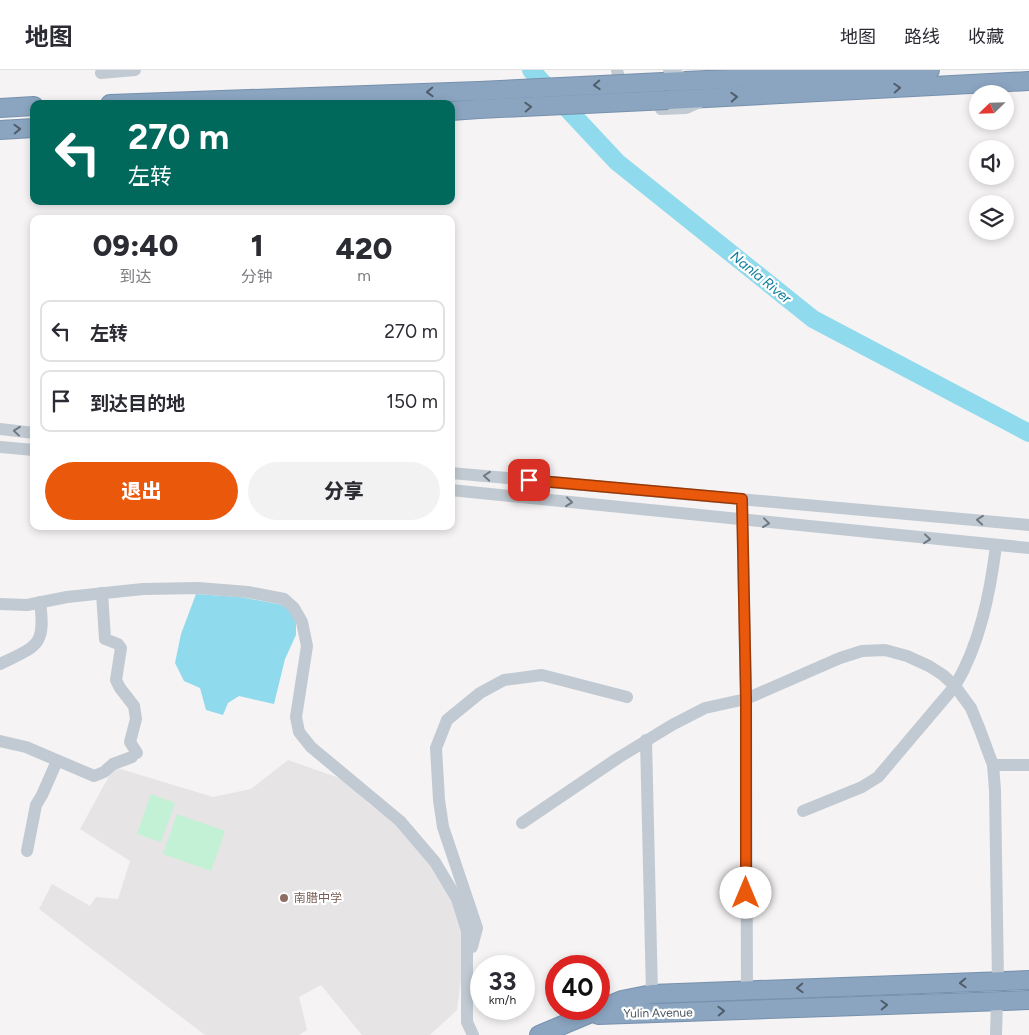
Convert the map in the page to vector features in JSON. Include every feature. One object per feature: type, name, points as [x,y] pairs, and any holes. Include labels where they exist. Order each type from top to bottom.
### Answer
[{"type":"highway","points":[[215,100],[479,90],[666,76],[691,82],[930,70]]},
{"type":"highway","points":[[455,110],[1029,81]]},
{"type":"highway","points":[[0,108],[30,106]]},
{"type":"highway","points":[[0,130],[30,128]]},
{"type":"highway","name":"Yulin Avenue","points":[[610,1005],[622,1000],[652,994],[1029,980]]},
{"type":"highway","name":"Yulin Avenue","points":[[610,1014],[1029,1000]]},
{"type":"highway","points":[[538,1035],[575,1020]]},
{"type":"street","points":[[102,70],[101,73],[134,70]]},
{"type":"street","points":[[617,70],[621,89],[640,110],[686,108],[709,98]]},
{"type":"street","points":[[0,429],[30,433]]},
{"type":"street","points":[[0,447],[30,450]]},
{"type":"street","points":[[455,472],[1029,525]]},
{"type":"street","points":[[455,490],[1029,548]]},
{"type":"street","points":[[742,499],[746,699],[747,990]]},
{"type":"street","points":[[803,811],[862,787],[878,777],[955,686],[964,672],[973,649],[990,590],[996,546]]},
{"type":"street","points":[[0,604],[27,605],[67,597],[143,589],[198,588],[248,592],[284,599],[294,608],[302,622],[307,646],[296,717],[299,732],[311,747],[400,821],[435,862],[457,899],[467,931],[467,1022],[473,1035]]},
{"type":"street","points":[[0,740],[26,747],[94,776],[104,772],[113,764],[135,755],[130,742],[136,719],[134,706],[116,680],[121,648],[118,644],[105,639],[102,593]]},
{"type":"street","points":[[0,664],[30,649],[41,637],[40,602]]},
{"type":"street","points":[[522,823],[646,740],[705,708],[746,699],[840,658],[862,651],[885,650],[908,656],[936,671],[955,686],[971,708],[993,764],[998,981]]},
{"type":"street","points":[[467,967],[477,928],[443,827],[439,800],[436,748],[447,720],[480,693],[504,680],[542,675],[627,697]]},
{"type":"street","points":[[646,740],[652,994]]},
{"type":"street","points":[[27,851],[36,805],[57,761]]},
{"type":"street","points":[[993,764],[1029,765]]},
{"type":"street","points":[[996,1035],[997,1001]]},
{"type":"shaded area","name":"南腊中学","points":[[288,760],[345,780],[369,804],[404,829],[434,866],[454,907],[462,930],[463,964],[457,1010],[430,1035],[362,1035],[321,985],[299,997],[307,1030],[299,1035],[205,1035],[39,909],[52,884],[90,906],[96,897],[118,899],[130,861],[80,829],[114,767],[213,797],[251,789]]},
{"type":"green space","points":[[151,794],[175,803],[161,842],[137,834]]},
{"type":"green space","points":[[177,814],[225,831],[211,871],[163,854]]},
{"type":"water","points":[[196,594],[240,597],[283,605],[292,611],[296,623],[296,635],[285,659],[274,704],[239,696],[228,703],[223,715],[206,710],[200,688],[184,681],[175,663],[181,634]]},
{"type":"waterway","name":"Nanla River","points":[[531,70],[617,162],[813,319],[1029,433]]},
{"type":"place","name":"南腊中学","points":[[284,898]]},
{"type":"route","points":[[529,480],[742,499],[746,699],[746,893]]}]
